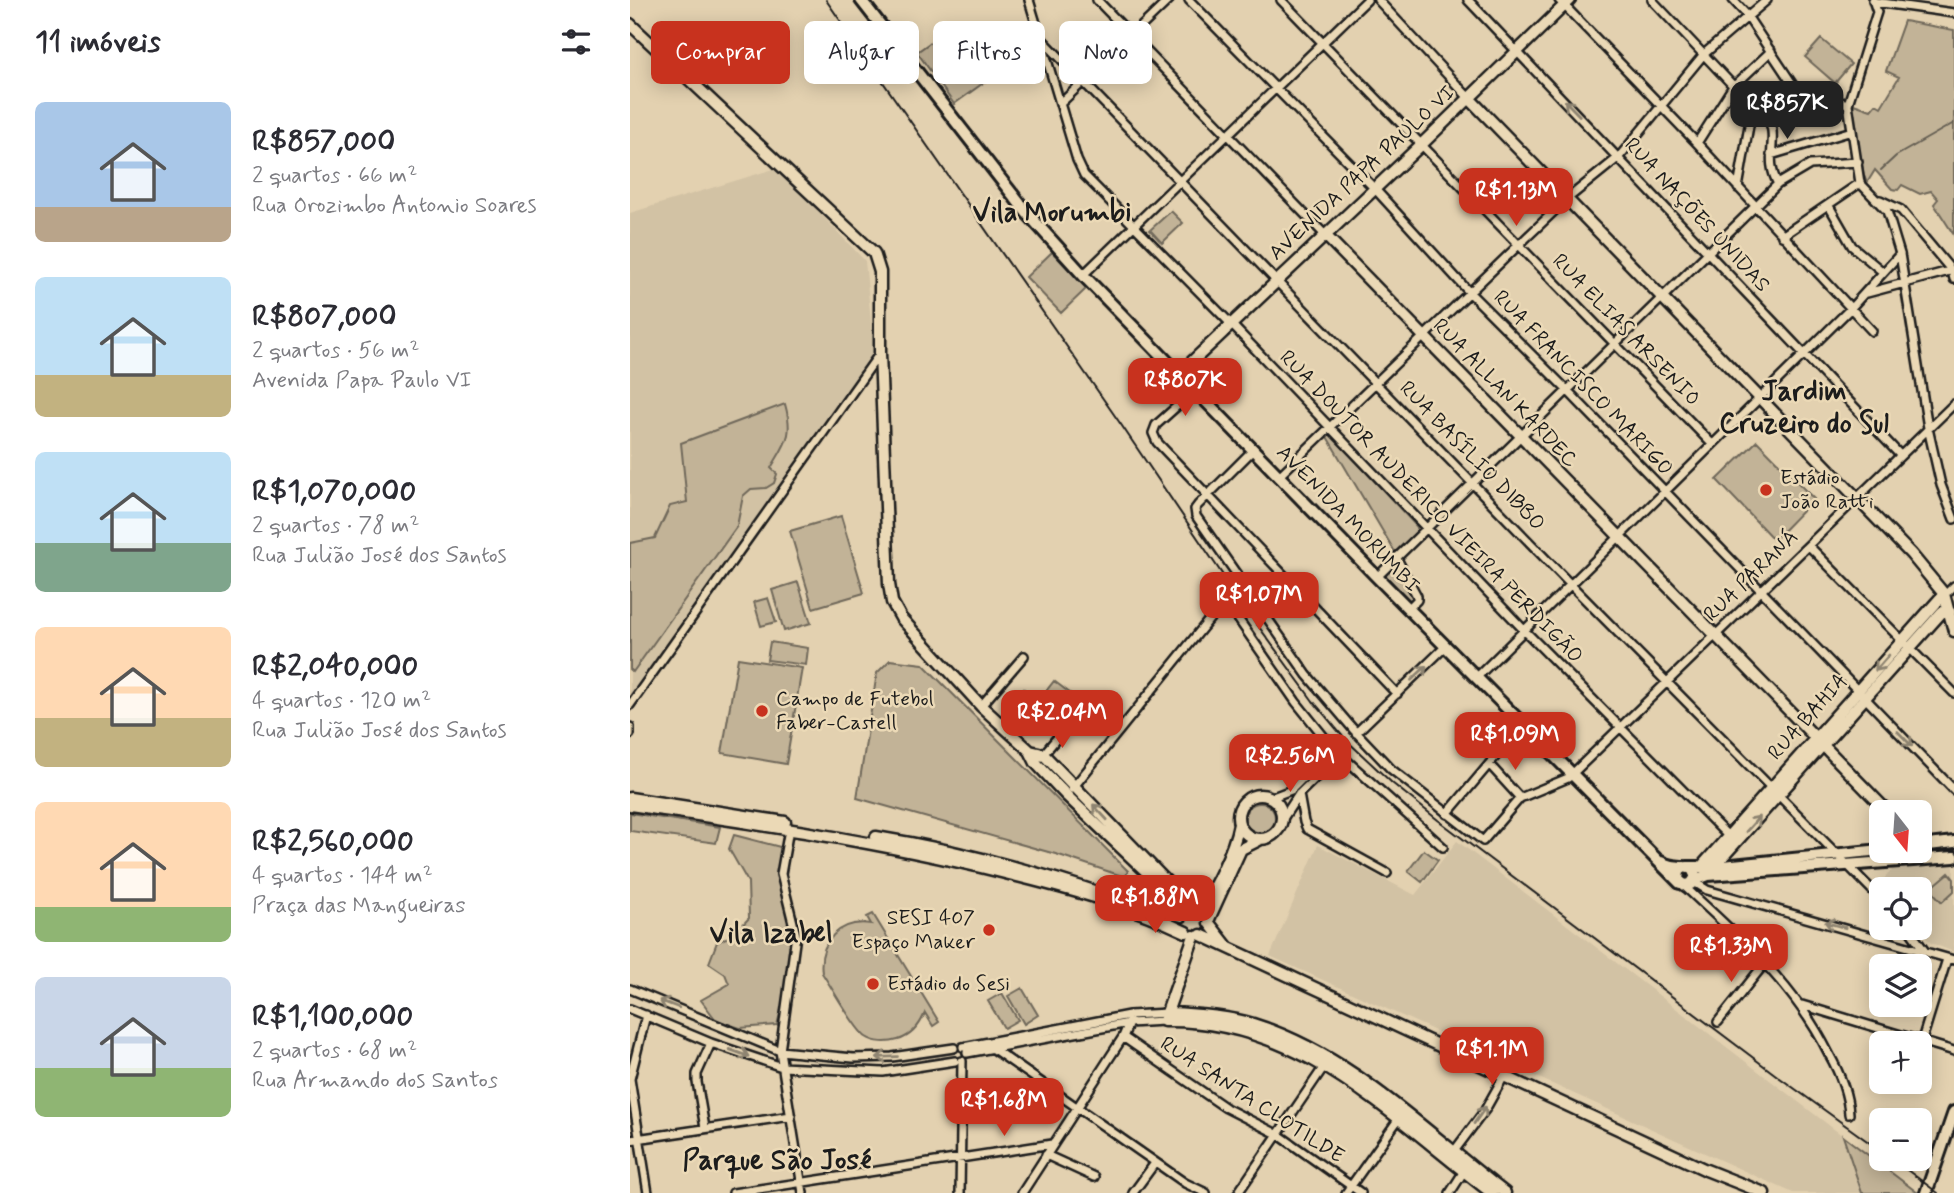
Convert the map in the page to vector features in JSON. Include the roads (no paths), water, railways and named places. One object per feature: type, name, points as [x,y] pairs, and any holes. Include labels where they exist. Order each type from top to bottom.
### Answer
[{"type":"main road","name":"AVENIDA MORUMBI","points":[[861,0],[1027,214],[1083,275],[1377,578],[1658,861],[1688,882]]},
{"type":"main road","points":[[1932,844],[1954,842]]},
{"type":"main road","points":[[1688,882],[1707,869],[1869,851]]},
{"type":"main road","points":[[1932,858],[1954,857]]},
{"type":"main road","points":[[1658,861],[1675,868],[1707,869],[1874,863]]},
{"type":"main road","points":[[1685,867],[1695,871],[1688,882]]},
{"type":"main road","points":[[1926,1193],[1954,1112]]},
{"type":"main road","points":[[1932,1193],[1954,1133]]},
{"type":"street","name":"RUA DOUTOR AUDERICO VIEIRA PERDIGÃO","points":[[1029,0],[1035,21]]},
{"type":"street","name":"RUA ALLAN KARDEC","points":[[1097,0],[1117,21]]},
{"type":"street","points":[[1146,21],[1169,0]]},
{"type":"street","name":"RUA FRANCISCO MARIGO","points":[[1189,0],[1374,188],[1470,293],[1954,790]]},
{"type":"street","name":"RUA ELIAS ARSENIO","points":[[1281,0],[1712,444]]},
{"type":"street","points":[[1083,275],[1367,0]]},
{"type":"street","points":[[1378,0],[1567,200],[1949,590],[1945,608],[1954,631]]},
{"type":"street","name":"RUA NAÇÕES UNIDAS","points":[[1468,0],[1900,455]]},
{"type":"street","points":[[1651,0],[1762,113],[1773,128],[1771,171],[1778,184]]},
{"type":"street","points":[[1733,0],[1797,91]]},
{"type":"street","points":[[1279,476],[1518,245],[1619,157],[1704,54],[1768,0]]},
{"type":"street","points":[[1954,13],[1874,1],[1877,12],[1848,104],[1860,183],[1889,215],[1900,254],[1928,428],[1941,485],[1954,519]]},
{"type":"street","points":[[1565,2],[1872,331]]},
{"type":"street","name":"AVENIDA PAPA PAULO VI","points":[[1180,374],[1421,145],[1565,2]]},
{"type":"street","points":[[630,24],[874,253],[880,272],[880,353],[889,584],[892,602],[901,618],[981,706],[1030,751],[1036,763],[1067,796],[1177,901],[1182,915],[1195,935],[1198,949],[1170,1017]]},
{"type":"street","name":"RUA BASÍLIO DIBBO","points":[[1045,42],[1059,56]]},
{"type":"street","points":[[1697,143],[1735,85],[1771,51]]},
{"type":"street","name":"RUA DOUTOR AUDERICO VIEIRA PERDIGÃO","points":[[1045,54],[1081,170],[1524,630],[1732,839]]},
{"type":"street","name":"RUA ALLAN KARDEC","points":[[1152,58],[1876,800]]},
{"type":"street","points":[[1061,103],[1079,84]]},
{"type":"street","name":"RUA BASÍLIO DIBBO","points":[[1087,84],[1570,584],[1869,886]]},
{"type":"street","points":[[1738,188],[1750,120],[1797,91],[1848,104]]},
{"type":"street","points":[[1771,155],[1852,131]]},
{"type":"street","points":[[1377,578],[1778,184],[1811,165],[1858,162]]},
{"type":"street","points":[[1782,236],[1860,183]]},
{"type":"street","points":[[1864,295],[1953,273],[1901,210],[1878,200]]},
{"type":"street","points":[[1829,206],[1853,246],[1883,272]]},
{"type":"street","points":[[1477,677],[1864,295],[1900,254]]},
{"type":"street","points":[[630,705],[880,353]]},
{"type":"street","points":[[1195,390],[1156,425],[1153,433],[1157,442],[1397,694]]},
{"type":"street","name":"RUA PARANÁ","points":[[1520,798],[1568,778],[1954,404]]},
{"type":"street","points":[[1254,449],[1198,505],[1195,512],[1307,675],[1356,733],[1391,769],[1483,841],[1520,798],[1489,764]]},
{"type":"street","points":[[1809,546],[1954,693]]},
{"type":"street","points":[[1396,557],[1417,596],[1417,600],[1409,608]]},
{"type":"street","points":[[1067,796],[1225,600],[1243,584]]},
{"type":"street","name":"RUA BAHIA","points":[[1862,694],[1910,648],[1945,608],[1949,590]]},
{"type":"street","points":[[1225,600],[1296,702],[1333,748],[1443,847]]},
{"type":"street","name":"RUA BAHIA","points":[[1707,869],[1862,694],[1902,641],[1945,608]]},
{"type":"street","points":[[1356,733],[1446,646]]},
{"type":"street","points":[[981,706],[1024,656]]},
{"type":"street","points":[[1036,763],[1085,705]]},
{"type":"street","points":[[1447,814],[1523,724]]},
{"type":"street","points":[[630,727],[630,734]]},
{"type":"street","points":[[1270,798],[1291,790],[1333,748]]},
{"type":"street","points":[[1030,751],[1043,754],[1075,785],[1195,910],[1203,912],[1219,939],[1233,951]]},
{"type":"street","points":[[1195,935],[1207,930],[1241,849],[1253,841],[1275,834],[1299,794],[1340,754]]},
{"type":"street","points":[[1299,794],[1307,829],[1387,873]]},
{"type":"street","points":[[630,798],[909,842],[1013,867],[1161,912],[1182,915],[1195,910],[1208,898],[1235,839],[1239,810],[1248,799],[1262,795],[1270,798],[1280,807],[1282,820]]},
{"type":"street","points":[[630,806],[896,847],[984,867],[1135,910],[1233,951],[1706,1170],[1764,1193]]},
{"type":"street","points":[[1239,824],[1248,836],[1262,839]]},
{"type":"street","points":[[789,829],[781,874],[796,935],[780,1051],[803,1193]]},
{"type":"street","points":[[1688,882],[1707,890],[1950,959],[1925,1031]]},
{"type":"street","name":"AVENIDA MORUMBI","points":[[1688,882],[1801,1005],[1835,1065],[1845,1091],[1849,1114]]},
{"type":"street","points":[[1917,940],[1925,950]]},
{"type":"street","points":[[1718,1022],[1765,963]]},
{"type":"street","points":[[630,989],[780,1051],[853,1058],[892,1057],[961,1049],[1129,1019],[1233,1019],[1282,1035],[1327,1062],[1402,1114],[1492,1193]]},
{"type":"street","points":[[1801,1005],[1891,1031]]},
{"type":"street","points":[[630,1009],[711,1043],[782,1067],[883,1072],[959,1061]]},
{"type":"street","points":[[646,1015],[630,1079],[634,1139],[648,1193]]},
{"type":"street","points":[[1022,1193],[1123,1037],[1129,1019]]},
{"type":"street","points":[[959,1061],[951,1053],[961,1049],[992,1048],[1129,1019]]},
{"type":"street","name":"RUA SANTA CLOTILDE","points":[[1123,1037],[1226,1108],[1279,1135],[1348,1189],[1361,1193]]},
{"type":"street","points":[[705,1128],[697,1074],[711,1043]]},
{"type":"street","points":[[1932,1043],[1954,1051]]},
{"type":"street","points":[[992,1048],[1185,1183],[1206,1193]]},
{"type":"street","points":[[960,1193],[961,1049]]},
{"type":"street","points":[[1238,1193],[1327,1062]]},
{"type":"street","points":[[1451,1155],[1485,1110],[1504,1076]]},
{"type":"street","points":[[1348,1189],[1402,1114]]},
{"type":"street","points":[[634,1139],[791,1116]]},
{"type":"street","points":[[733,1193],[1052,1144]]},
{"type":"street","points":[[1046,1155],[1094,1177]]},
{"type":"street","points":[[1133,1193],[1156,1163]]},
{"type":"street","points":[[1450,1193],[1466,1168]]},
{"type":"street","points":[[1466,1168],[1506,1193]]},
{"type":"waterway","points":[[1881,170],[1896,156],[1954,123]]},
{"type":"railway","points":[[826,0],[1243,605],[1313,701],[1344,738],[1392,783],[1438,820],[1869,1142]]},
{"type":"railway","points":[[1908,1171],[1938,1193]]},
{"type":"place","name":"Estádio João Ratti","points":[[1766,490]]},
{"type":"place","name":"Campo de Futebol Faber-Castell","points":[[762,711]]},
{"type":"place","name":"SESI 407 Espaço Maker","points":[[989,930]]},
{"type":"place","name":"Estádio do Sesi","points":[[873,984]]},
{"type":"district","name":"Vila Morumbi","points":[[1052,213]]},
{"type":"district","name":"Jardim Cruzeiro do Sul","points":[[1804,408]]},
{"type":"district","name":"Vila Izabel","points":[[771,934]]},
{"type":"district","name":"Parque São José","points":[[777,1161]]}]
